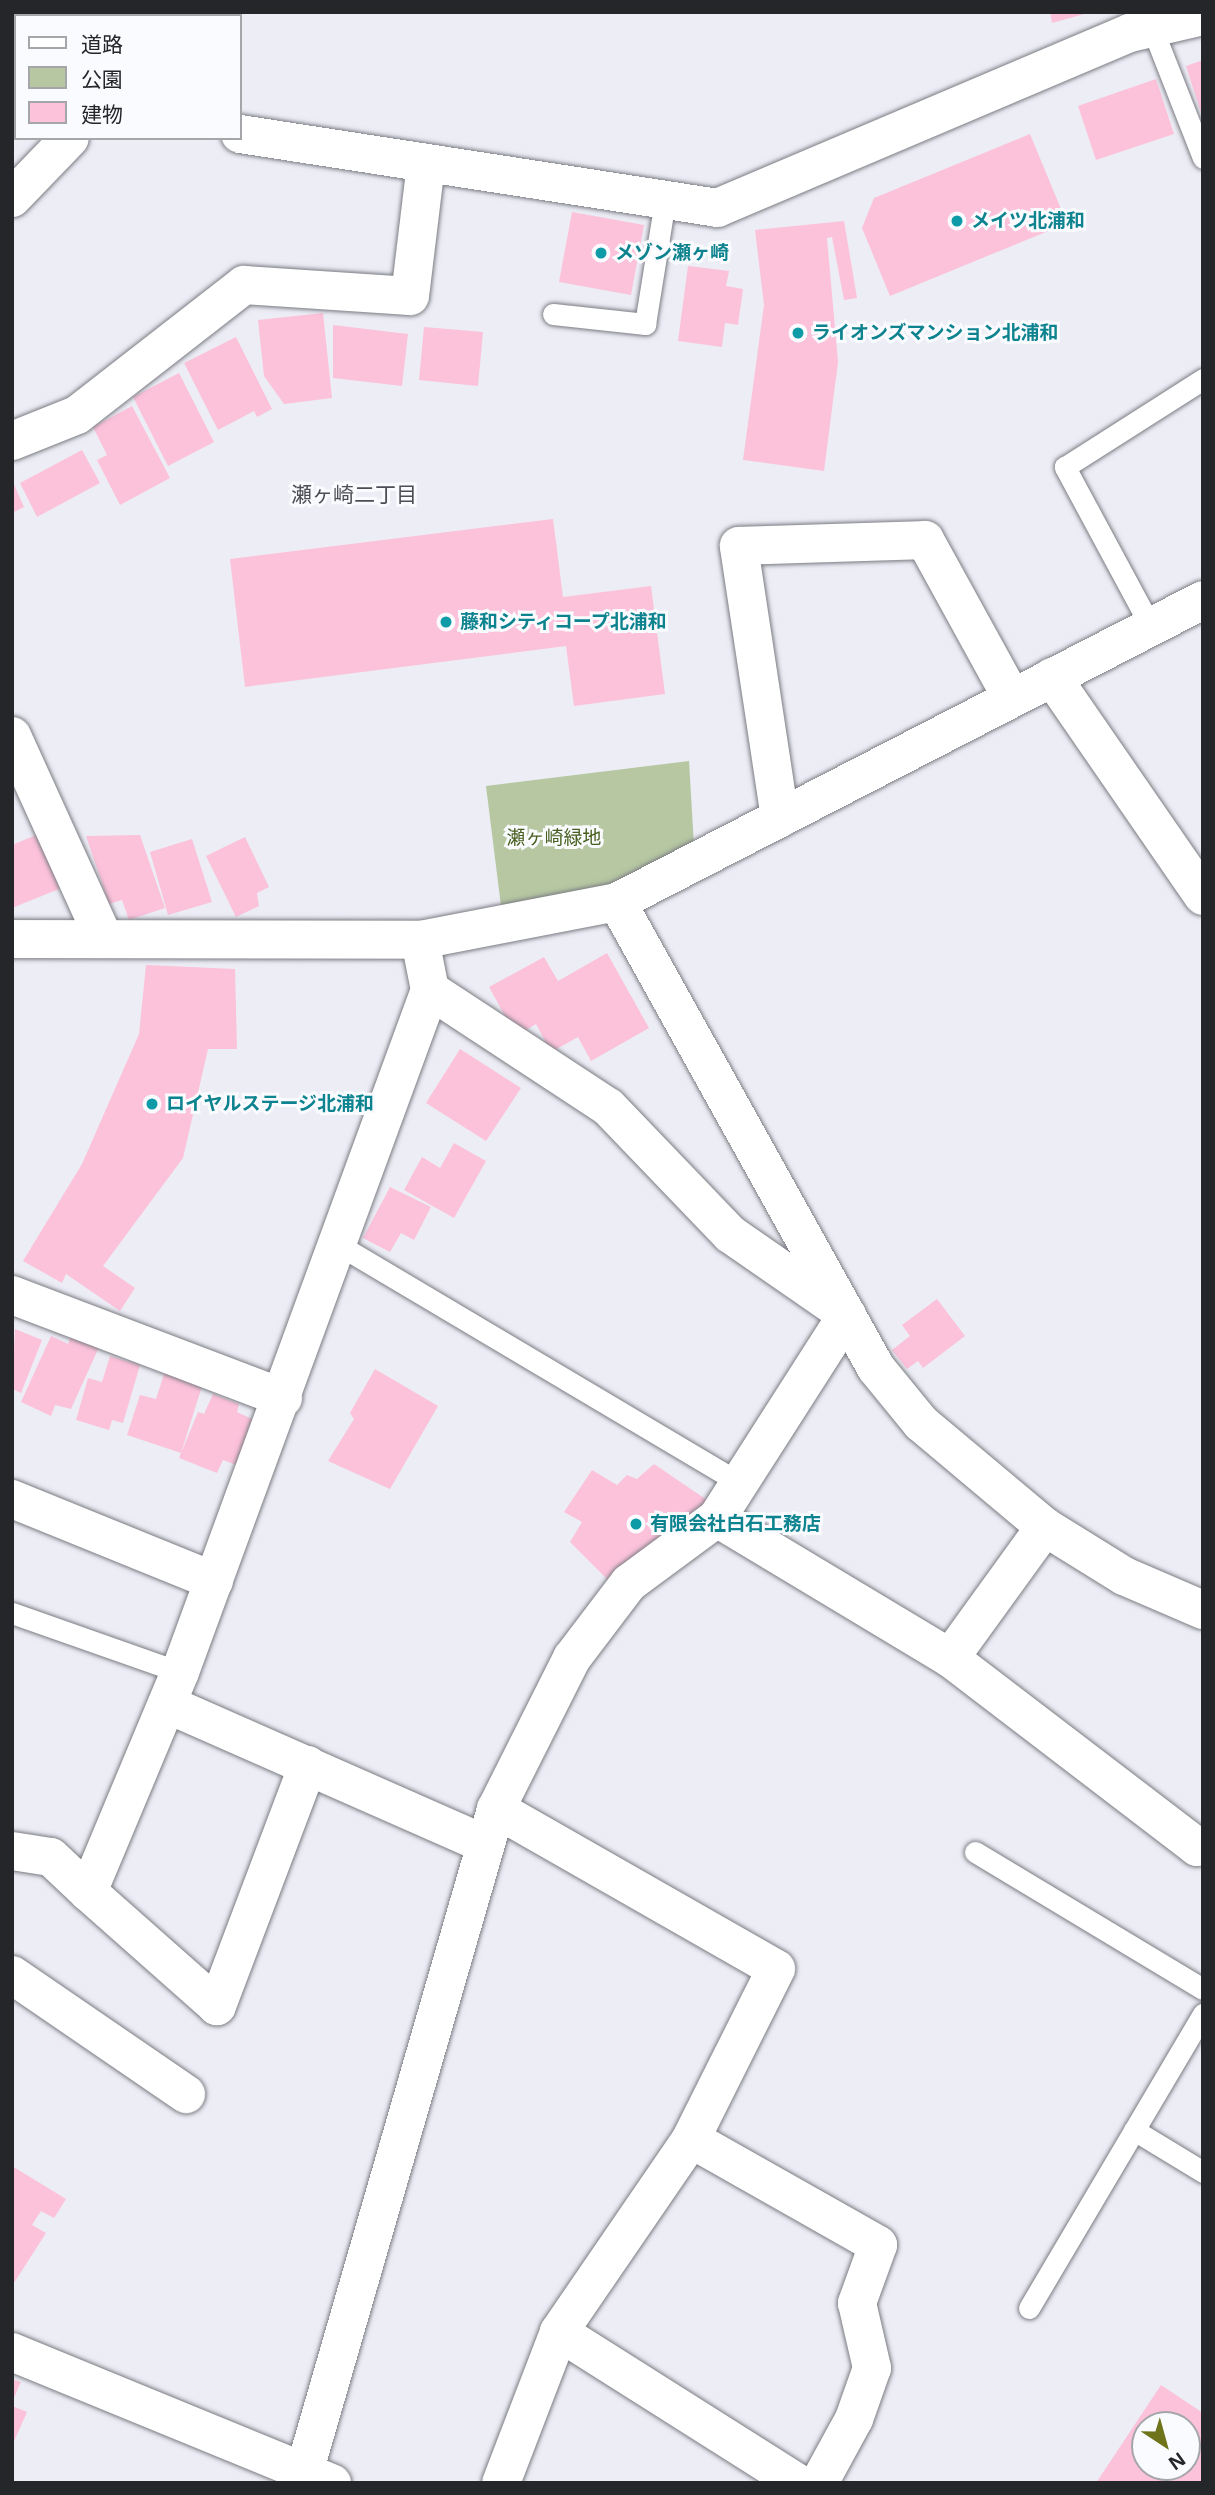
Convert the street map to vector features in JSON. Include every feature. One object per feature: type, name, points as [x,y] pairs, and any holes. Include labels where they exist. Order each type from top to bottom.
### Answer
[{"type":"street","points":[[242,134],[717,208],[1149,20],[1203,16]]},
{"type":"street","points":[[12,198],[68,140]]},
{"type":"street","points":[[12,441],[77,415],[244,285],[410,296],[426,163]]},
{"type":"street","points":[[780,818],[739,546],[925,540],[1012,698]]},
{"type":"street","points":[[12,939],[103,937],[420,940],[617,902],[1203,600]]},
{"type":"street","points":[[1052,677],[1203,896]]},
{"type":"street","points":[[12,736],[103,937]]},
{"type":"street","points":[[617,902],[876,1367],[920,1423],[1045,1527],[1124,1576],[1203,1610]]},
{"type":"street","points":[[88,1892],[173,1688],[214,1581],[430,990],[420,940]]},
{"type":"street","points":[[430,990],[608,1107],[730,1234],[847,1315]]},
{"type":"street","points":[[12,1295],[283,1398]]},
{"type":"street","points":[[12,2352],[312,2479],[491,1826],[572,1658],[629,1583],[718,1518],[847,1315]]},
{"type":"street","points":[[12,1499],[214,1581]]},
{"type":"street","points":[[718,1518],[950,1658],[1197,1847],[1203,1846]]},
{"type":"street","points":[[950,1658],[1045,1527]]},
{"type":"street","points":[[173,1688],[308,1765],[491,1826],[776,1969],[691,2139],[559,2332],[501,2483]]},
{"type":"street","points":[[12,1851],[51,1857],[216,2006],[308,1765]]},
{"type":"street","points":[[12,1975],[186,2094]]},
{"type":"street","points":[[691,2139],[878,2245],[857,2302],[872,2368],[854,2419],[819,2483]]},
{"type":"street","points":[[559,2332],[798,2483]]},
{"type":"lane","points":[[1149,20],[1203,158]]},
{"type":"lane","points":[[553,314],[645,324],[665,201]]},
{"type":"lane","points":[[1151,627],[1065,467],[1203,379]]},
{"type":"lane","points":[[338,1245],[740,1483]]},
{"type":"lane","points":[[12,1613],[173,1688]]},
{"type":"lane","points":[[975,1852],[1203,1989]]},
{"type":"lane","points":[[1029,2308],[1203,2014]]},
{"type":"lane","points":[[1134,2130],[1203,2172]]},
{"type":"green space","name":"瀬ヶ崎緑地","points":[[689,761],[694,846],[613,888],[501,906],[486,786]]},
{"type":"building","points":[[1050,12],[1088,12],[1088,13],[1052,23]]},
{"type":"building","points":[[1203,60],[1203,116],[1202,116],[1186,66]]},
{"type":"building","points":[[1156,79],[1174,134],[1096,160],[1078,106]]},
{"type":"building","name":"メイツ北浦和","points":[[1030,134],[1061,209],[1047,214],[1053,229],[890,296],[862,228],[874,198]]},
{"type":"building","name":"メゾン瀬ヶ崎","points":[[572,212],[644,225],[631,295],[559,282]]},
{"type":"building","name":"ライオンズマンション北浦和","points":[[844,221],[857,298],[844,300],[832,237],[827,238],[838,362],[824,471],[743,460],[764,305],[755,230]]},
{"type":"building","points":[[688,266],[729,271],[726,286],[743,289],[738,325],[725,323],[722,347],[678,341]]},
{"type":"building","points":[[323,313],[332,398],[284,404],[264,376],[258,320]]},
{"type":"building","points":[[333,325],[408,334],[402,386],[333,378]]},
{"type":"building","points":[[424,327],[483,332],[478,386],[419,380]]},
{"type":"building","points":[[236,337],[272,409],[257,417],[254,411],[218,430],[184,363]]},
{"type":"building","points":[[179,373],[214,442],[168,466],[133,397]]},
{"type":"building","points":[[132,406],[170,478],[120,505],[97,460],[107,455],[93,427]]},
{"type":"building","points":[[82,450],[100,483],[37,517],[20,483]]},
{"type":"building","points":[[12,480],[24,507],[12,513]]},
{"type":"building","name":"藤和シティコープ北浦和","points":[[553,519],[563,597],[651,586],[665,694],[574,706],[566,646],[245,687],[230,559]]},
{"type":"building","points":[[41,833],[64,887],[12,908],[12,845]]},
{"type":"building","points":[[140,835],[165,908],[129,920],[122,900],[109,904],[86,836]]},
{"type":"building","points":[[245,837],[269,887],[257,893],[259,906],[236,917],[206,856]]},
{"type":"building","points":[[192,839],[212,902],[168,915],[150,852]]},
{"type":"building","points":[[607,953],[649,1028],[591,1061],[578,1037],[551,1052],[536,1024],[516,1036],[489,987],[544,957],[558,981]]},
{"type":"building","name":"ロイヤルステージ北浦和","points":[[146,965],[235,969],[237,1049],[208,1049],[183,1158],[103,1266],[135,1288],[120,1311],[66,1274],[62,1283],[23,1261],[82,1164],[139,1034]]},
{"type":"building","points":[[460,1049],[521,1088],[486,1141],[426,1103]]},
{"type":"building","points":[[454,1143],[486,1161],[454,1218],[404,1190],[422,1157],[440,1168]]},
{"type":"building","points":[[390,1187],[431,1207],[414,1240],[401,1233],[390,1252],[363,1238]]},
{"type":"building","points":[[937,1299],[965,1336],[923,1368],[918,1361],[907,1369],[892,1350],[910,1336],[902,1325]]},
{"type":"building","points":[[15,1329],[42,1340],[21,1393],[12,1389]]},
{"type":"building","points":[[72,1333],[100,1345],[71,1409],[55,1405],[51,1416],[21,1402],[51,1336],[68,1344]]},
{"type":"building","points":[[110,1356],[140,1365],[123,1423],[112,1420],[109,1430],[76,1420],[88,1378],[102,1382]]},
{"type":"building","points":[[375,1369],[438,1406],[390,1489],[328,1461],[354,1419],[350,1413]]},
{"type":"building","points":[[165,1371],[203,1383],[181,1453],[127,1435],[140,1395],[156,1399]]},
{"type":"building","points":[[213,1394],[239,1404],[237,1412],[254,1420],[236,1465],[223,1460],[217,1473],[179,1458],[198,1412],[204,1414]]},
{"type":"building","name":"有限会社白石工務店","points":[[654,1464],[707,1500],[690,1527],[614,1586],[570,1542],[582,1522],[564,1512],[592,1470],[617,1485],[627,1475],[637,1479]]},
{"type":"building","points":[[12,2166],[66,2199],[54,2218],[41,2211],[32,2225],[46,2233],[12,2286]]},
{"type":"building","points":[[12,2379],[21,2382],[12,2402]]},
{"type":"building","points":[[1161,2385],[1200,2411],[1144,2411]]},
{"type":"building","points":[[12,2406],[27,2412],[12,2446]]},
{"type":"building","points":[[1201,2412],[1203,2483],[1096,2483],[1131,2430],[1131,2481],[1201,2481]]},
{"type":"place","name":"メイツ北浦和","points":[[957,221]]},
{"type":"place","name":"メゾン瀬ヶ崎","points":[[601,253]]},
{"type":"place","name":"ライオンズマンション北浦和","points":[[798,333]]},
{"type":"place","name":"藤和シティコープ北浦和","points":[[446,622]]},
{"type":"place","name":"ロイヤルステージ北浦和","points":[[152,1104]]},
{"type":"place","name":"有限会社白石工務店","points":[[636,1524]]},
{"type":"district","name":"瀬ヶ崎二丁目","points":[[354,494]]}]
